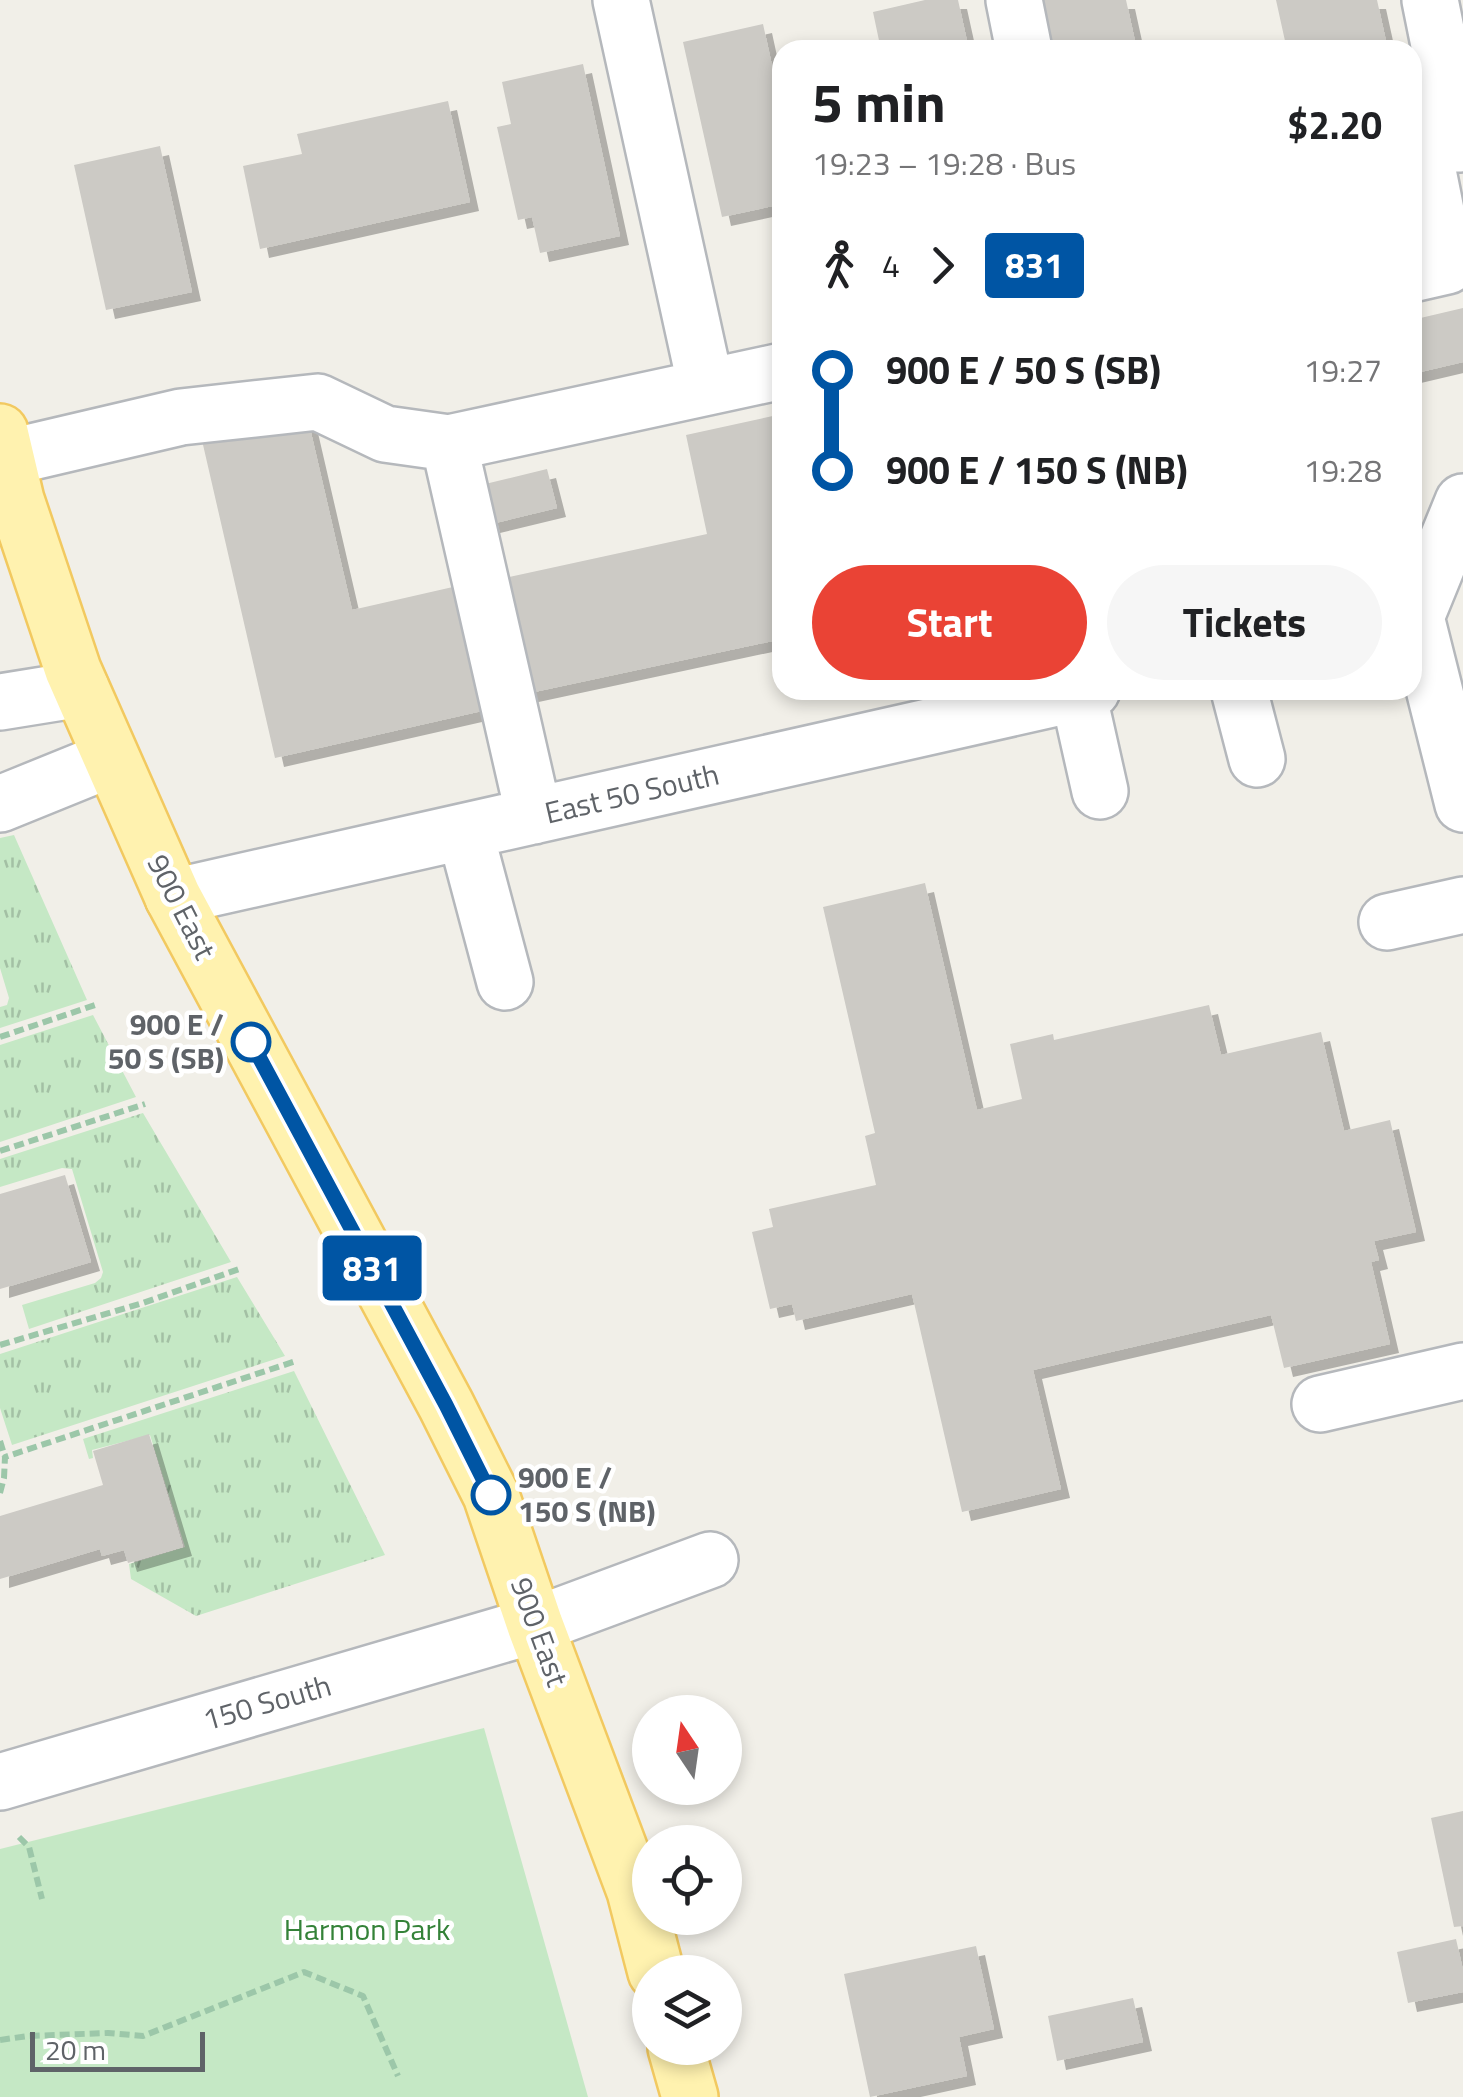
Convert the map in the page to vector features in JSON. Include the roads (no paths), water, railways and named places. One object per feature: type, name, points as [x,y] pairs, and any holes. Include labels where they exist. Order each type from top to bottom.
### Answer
[{"type":"main road","name":"900 East","points":[[3,445],[16,500],[81,690],[173,897],[491,1495],[535,1625],[635,1890],[652,1955]]},
{"type":"main road","points":[[681,2065],[690,2097]]},
{"type":"street","points":[[621,0],[706,388]]},
{"type":"street","points":[[1014,0],[1022,40]]},
{"type":"street","points":[[1392,0],[1402,40]]},
{"type":"street","points":[[1430,0],[1463,162]]},
{"type":"street","points":[[1422,142],[1447,266],[1422,272]]},
{"type":"street","points":[[3,445],[318,402],[385,434],[448,443],[772,373]]},
{"type":"street","points":[[448,443],[534,816]]},
{"type":"street","points":[[1422,598],[1463,502]]},
{"type":"street","points":[[1422,648],[1463,804]]},
{"type":"street","points":[[0,702],[81,690]]},
{"type":"street","name":"East 50 South","points":[[173,897],[534,816],[902,711],[1008,700]]},
{"type":"street","points":[[1086,700],[1100,791]]},
{"type":"street","points":[[1242,700],[1257,759]]},
{"type":"street","points":[[0,804],[111,759]]},
{"type":"street","points":[[465,832],[505,982]]},
{"type":"street","points":[[1387,922],[1463,904]]},
{"type":"street","points":[[1320,1404],[1463,1371]]},
{"type":"street","name":"150 South","points":[[0,1782],[535,1625],[710,1560]]},
{"type":"place","name":"900 E / 50 S (SB)","points":[[251,1042]]},
{"type":"place","name":"900 E / 150 S (NB)","points":[[491,1495]]},
{"type":"park label","name":"Harmon Park","points":[[367,1930]]}]
